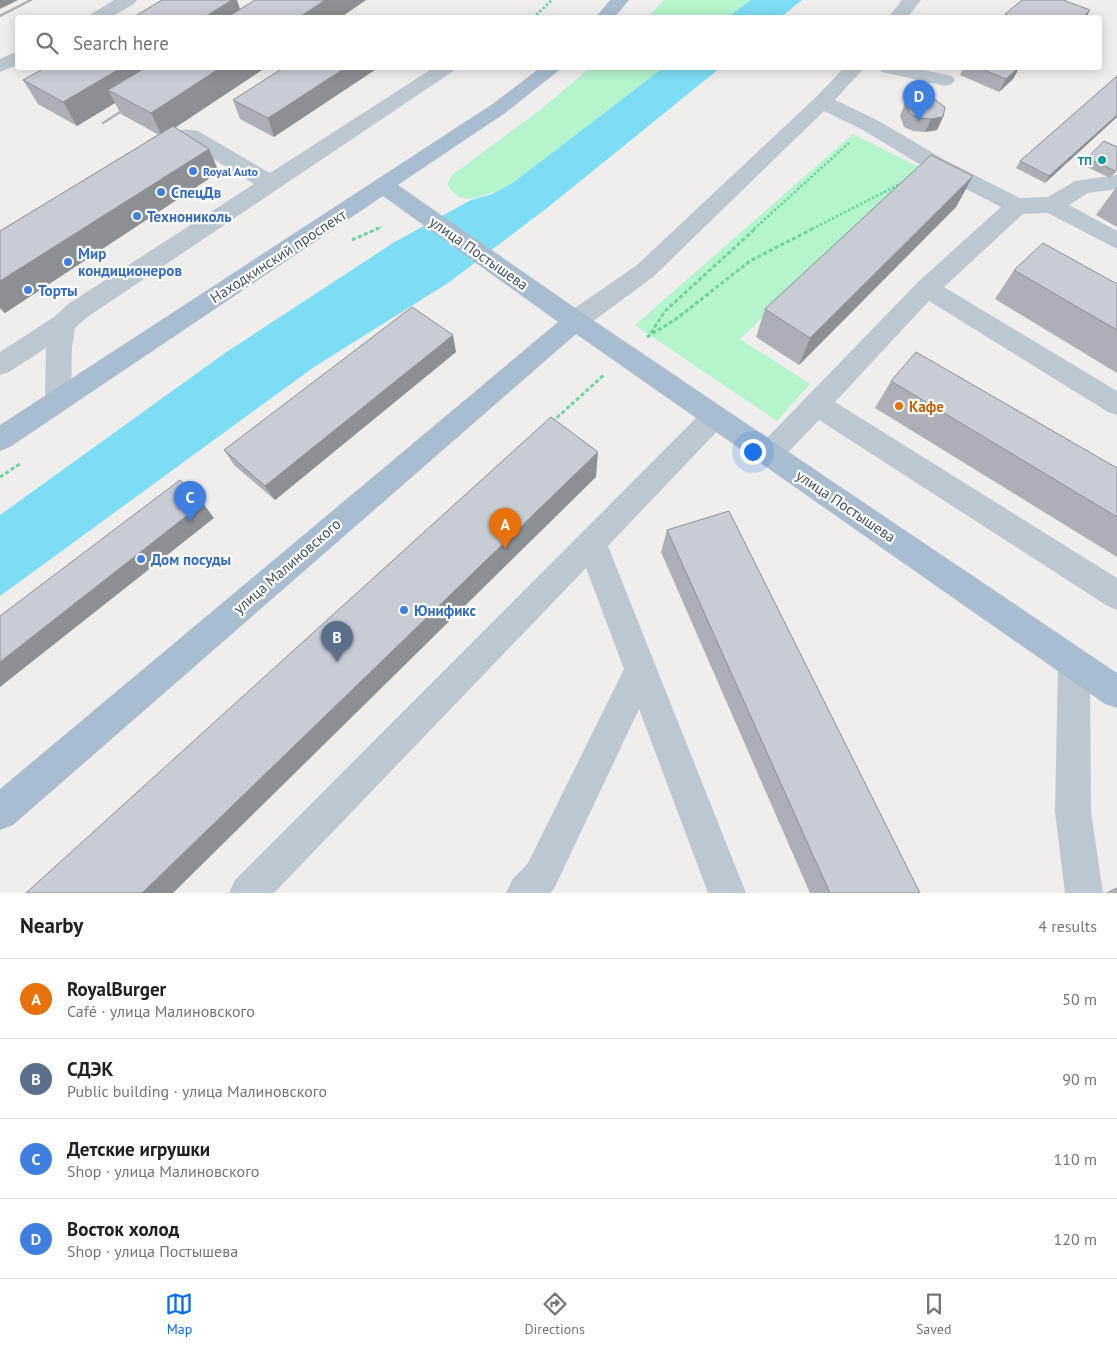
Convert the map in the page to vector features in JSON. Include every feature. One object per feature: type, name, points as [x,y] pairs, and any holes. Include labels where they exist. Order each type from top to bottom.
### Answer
[{"type":"main road","points":[[607,15],[620,0]]},
{"type":"main road","name":"Находкинский проспект","points":[[0,439],[384,186],[498,109],[549,70]]},
{"type":"main road","name":"улица Постышева","points":[[384,186],[575,321],[1117,692]]},
{"type":"main road","name":"улица Малиновского","points":[[0,812],[575,321]]},
{"type":"street","points":[[100,15],[128,0]]},
{"type":"street","points":[[900,15],[912,0]]},
{"type":"street","points":[[0,66],[15,58]]},
{"type":"street","points":[[0,365],[63,324],[77,311],[442,70]]},
{"type":"street","points":[[575,321],[644,271],[822,102],[852,70]]},
{"type":"street","points":[[898,70],[946,80]]},
{"type":"street","points":[[822,102],[870,125],[937,165],[1017,206],[1052,205],[1083,186],[1117,182]]},
{"type":"street","points":[[133,158],[158,143],[176,137],[191,136],[271,184]]},
{"type":"street","points":[[1052,205],[1117,241]]},
{"type":"street","points":[[769,454],[927,288],[1017,206]]},
{"type":"street","points":[[927,288],[1117,404]]},
{"type":"street","points":[[58,400],[59,347],[63,324]]},
{"type":"street","points":[[816,404],[1117,596]]},
{"type":"street","points":[[248,893],[715,416]]},
{"type":"street","points":[[591,541],[727,893]]},
{"type":"street","points":[[1074,663],[1073,812],[1084,893]]},
{"type":"street","points":[[525,893],[541,876],[641,669]]},
{"type":"path","points":[[536,15],[552,0]]},
{"type":"path","points":[[544,429],[650,333],[665,311],[870,125]]},
{"type":"path","points":[[650,333],[676,319],[750,261],[937,165]]},
{"type":"green space","points":[[664,0],[751,0],[731,15],[650,15]]},
{"type":"green space","points":[[588,70],[660,70],[514,182],[479,197],[461,197],[454,193],[448,184],[452,175],[540,110]]},
{"type":"green space","points":[[853,134],[919,167],[740,339],[810,384],[777,421],[635,325]]},
{"type":"water","points":[[751,0],[802,0],[783,15],[731,15]]},
{"type":"water","points":[[660,70],[718,70],[547,208],[448,283],[314,367],[0,596],[0,515],[225,353],[393,243],[471,200],[490,195],[514,182]]},
{"type":"building","points":[[162,0],[232,0],[208,15],[137,15]]},
{"type":"building","points":[[255,0],[325,0],[302,15],[231,15]]},
{"type":"building","points":[[1022,0],[1063,0],[1090,10],[1085,15],[1005,14]]},
{"type":"building","points":[[41,70],[118,70],[63,102],[23,80]]},
{"type":"building","points":[[142,70],[217,70],[151,113],[108,90]]},
{"type":"building","points":[[280,70],[342,70],[268,118],[233,100]]},
{"type":"building","points":[[984,70],[1016,70],[1006,79]]},
{"type":"building","points":[[1117,76],[1117,115],[1049,176],[1020,161]]},
{"type":"building","points":[[914,97],[933,98],[945,107],[943,117],[919,118],[910,114],[905,103]]},
{"type":"building","points":[[173,126],[209,149],[0,281],[0,231]]},
{"type":"building","points":[[1104,141],[1117,147],[1117,169],[1115,171],[1087,158]]},
{"type":"building","points":[[931,155],[973,176],[810,338],[765,309]]},
{"type":"building","points":[[1043,243],[1117,284],[1117,330],[1014,270]]},
{"type":"building","points":[[412,307],[453,335],[265,486],[224,450]]},
{"type":"building","points":[[916,352],[1117,468],[1117,517],[891,381]]},
{"type":"building","points":[[551,417],[598,452],[142,893],[26,893]]},
{"type":"building","points":[[180,480],[203,503],[0,662],[0,616]]},
{"type":"building","points":[[729,511],[920,893],[830,893],[667,530]]},
{"type":"railway","points":[[0,16],[31,0]]},
{"type":"railway","points":[[103,123],[131,105]]},
{"type":"place","name":"Восток холод","points":[[919,121]]},
{"type":"place","name":"ТП","points":[[1102,160]]},
{"type":"place","name":"Royal Auto","points":[[193,171]]},
{"type":"place","name":"СпецДв","points":[[161,192]]},
{"type":"place","name":"Технониколь","points":[[137,216]]},
{"type":"place","name":"Мир кондиционеров","points":[[68,262]]},
{"type":"place","name":"Торты","points":[[28,290]]},
{"type":"place","name":"Кафе","points":[[899,406]]},
{"type":"place","name":"Детские игрушки","points":[[190,522]]},
{"type":"place","name":"RoyalBurger","points":[[505,549]]},
{"type":"place","name":"Дом посуды","points":[[141,559]]},
{"type":"place","name":"Юнификс","points":[[404,610]]},
{"type":"place","name":"СДЭК","points":[[337,662]]}]
